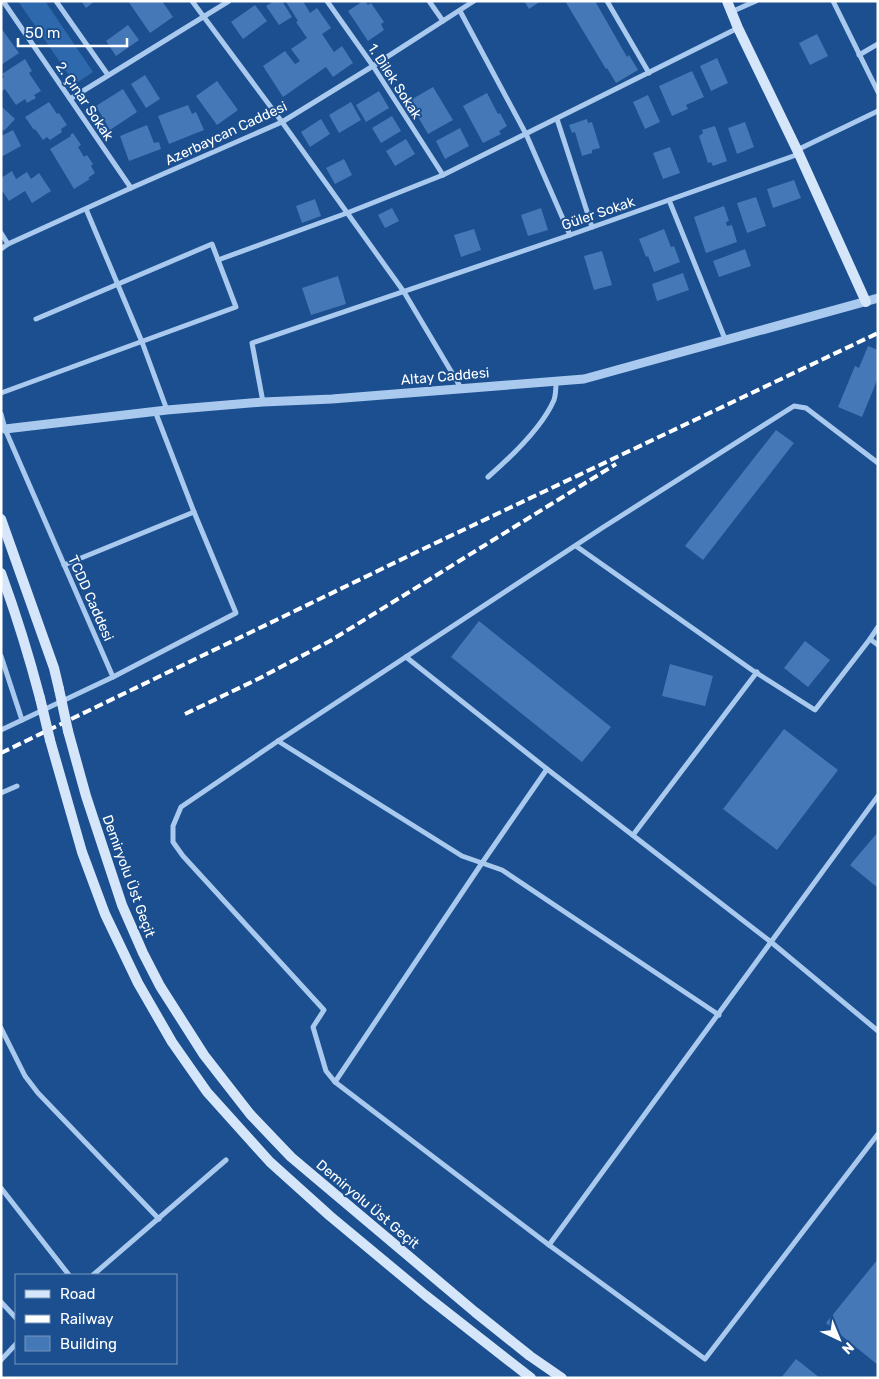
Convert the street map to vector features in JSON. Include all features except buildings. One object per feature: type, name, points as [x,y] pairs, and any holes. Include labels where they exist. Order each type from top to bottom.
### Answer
[{"type":"main road","points":[[726,1],[798,152],[866,302]]},
{"type":"main road","name":"Demiryolu Üst Geçit","points":[[1,519],[54,668],[68,731],[86,796],[122,905],[160,986],[204,1055],[250,1114],[291,1157],[475,1312],[530,1356],[562,1378]]},
{"type":"main road","points":[[1,573],[34,673],[50,740],[82,852],[105,914],[138,983],[172,1042],[207,1092],[270,1162],[330,1216],[425,1295],[532,1378]]},
{"type":"street","name":"2. Çınar Sokak","points":[[3,1],[131,188]]},
{"type":"street","points":[[56,1],[108,75]]},
{"type":"street","points":[[192,1],[404,292],[462,388]]},
{"type":"street","points":[[70,99],[229,1]]},
{"type":"street","name":"1. Dilek Sokak","points":[[327,1],[373,66],[443,175]]},
{"type":"street","points":[[429,1],[443,21]]},
{"type":"street","name":"Azerbaycan Caddesi","points":[[1,248],[86,208],[282,122],[474,1]]},
{"type":"street","points":[[606,1],[649,73]]},
{"type":"street","points":[[731,12],[756,1]]},
{"type":"street","points":[[833,1],[878,92]]},
{"type":"street","points":[[460,11],[526,134],[570,235]]},
{"type":"street","points":[[218,260],[347,213],[443,175],[738,28]]},
{"type":"street","points":[[859,54],[878,44]]},
{"type":"street","name":"Güler Sokak","points":[[263,402],[252,343],[670,200],[798,152],[878,111]]},
{"type":"street","points":[[557,119],[592,227]]},
{"type":"street","points":[[670,200],[725,339]]},
{"type":"street","points":[[86,208],[142,342],[167,410]]},
{"type":"street","points":[[1,233],[8,244]]},
{"type":"street","points":[[1,393],[236,307],[212,244],[36,319]]},
{"type":"street","name":"Altay Caddesi","points":[[5,429],[155,411],[584,379],[878,298]]},
{"type":"street","points":[[488,476],[530,436],[555,398],[556,381]]},
{"type":"street","points":[[878,463],[806,408],[794,406],[278,741],[181,807],[173,826],[173,842],[182,856],[324,1010],[313,1027],[326,1071],[335,1082],[549,1245],[705,1359],[878,1134]]},
{"type":"street","points":[[1,730],[113,677],[236,613],[155,411]]},
{"type":"street","name":"TCDD Caddesi","points":[[1,414],[5,429],[113,677]]},
{"type":"street","points":[[64,565],[194,512]]},
{"type":"street","points":[[576,546],[815,710],[878,627]]},
{"type":"street","points":[[870,639],[878,645]]},
{"type":"street","points":[[1,656],[22,720]]},
{"type":"street","points":[[406,657],[771,942],[878,1031]]},
{"type":"street","points":[[633,835],[757,672]]},
{"type":"street","points":[[278,741],[462,856],[502,870],[719,1015]]},
{"type":"street","points":[[335,1082],[482,863],[548,769]]},
{"type":"street","points":[[1,793],[17,786]]},
{"type":"street","points":[[549,1245],[878,796]]},
{"type":"street","points":[[1,1028],[25,1076],[38,1093],[159,1219]]},
{"type":"street","points":[[94,1274],[226,1160]]},
{"type":"street","points":[[1,1188],[68,1274]]},
{"type":"street","points":[[1,1302],[15,1317]]},
{"type":"street","points":[[1,1360],[15,1345]]},
{"type":"shaded area","points":[[18,1],[45,1],[93,72],[75,84]]},
{"type":"railway","points":[[1,753],[423,549],[878,333]]},
{"type":"railway","points":[[185,714],[258,679],[330,641],[616,464]]}]
